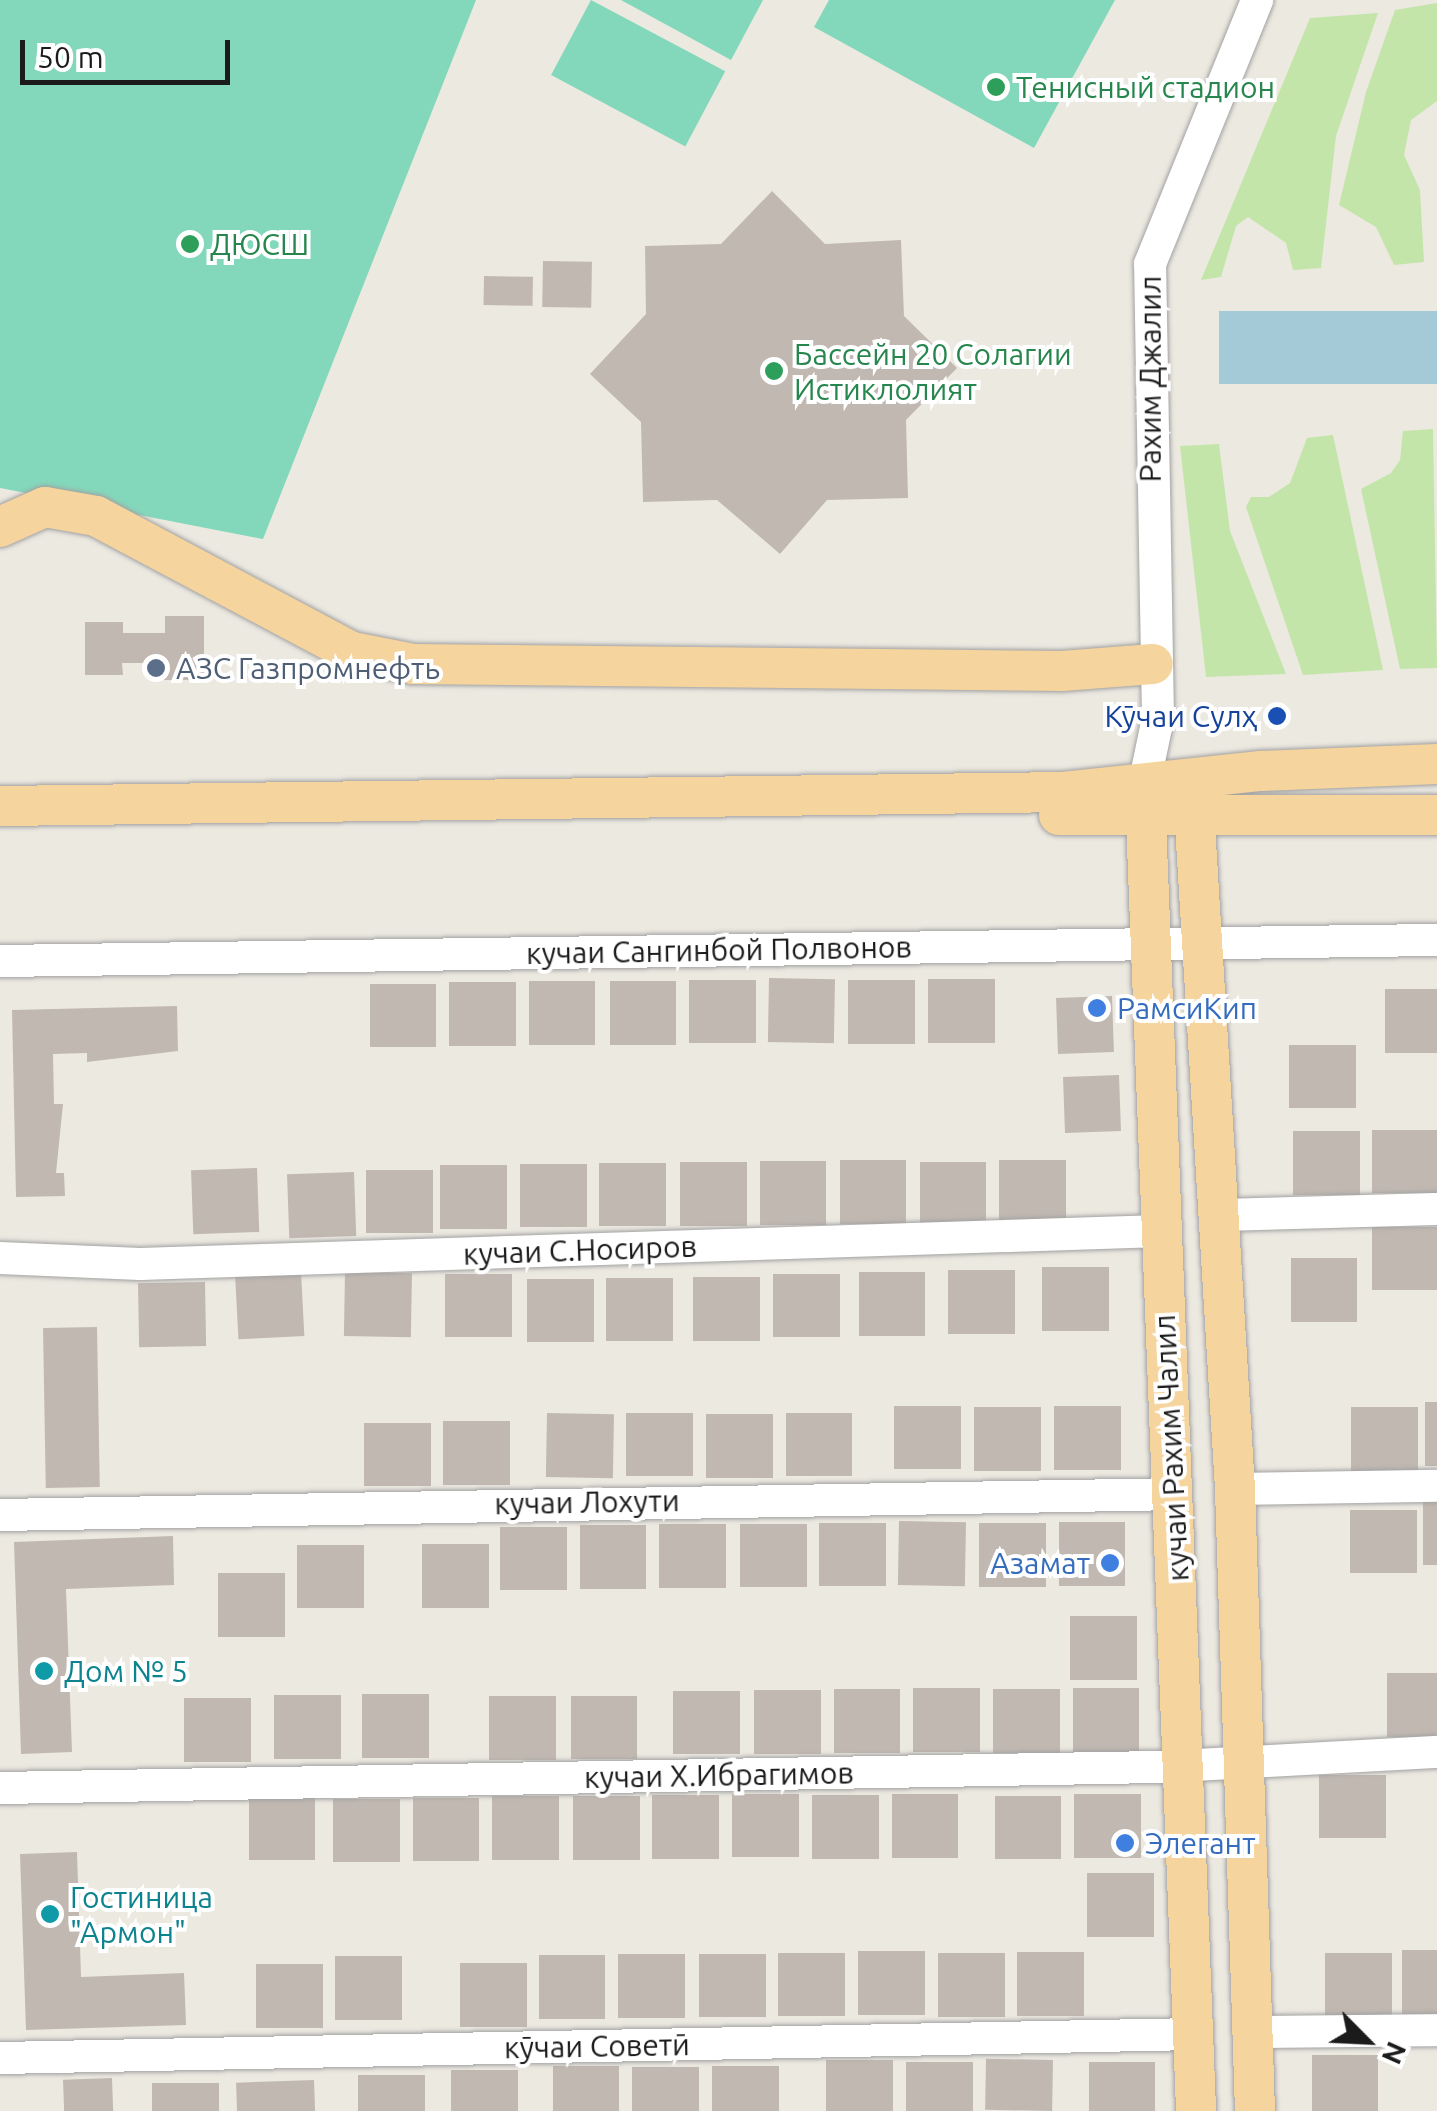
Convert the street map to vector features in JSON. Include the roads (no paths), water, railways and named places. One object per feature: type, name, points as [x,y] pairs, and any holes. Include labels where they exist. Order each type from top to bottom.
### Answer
[{"type":"main road","points":[[0,527],[45,507],[96,516],[352,652],[413,664],[1062,670],[1153,664]]},
{"type":"main road","points":[[1194,800],[1437,764]]},
{"type":"main road","points":[[0,834],[157,817],[1063,792],[1145,801],[1194,800],[1437,815]]},
{"type":"main road","name":"кучаи Рахим Чалил","points":[[1194,800],[1234,1489],[1254,2111]]},
{"type":"main road","name":"кучаи Рахим Чалил","points":[[1145,801],[1196,2111]]},
{"type":"main road","points":[[0,806],[157,817]]},
{"type":"street","name":"Рахим Джалил","points":[[1158,718],[1153,664],[1150,264],[1169,203],[1257,0]]},
{"type":"street","points":[[1158,718],[1194,800]]},
{"type":"street","points":[[1145,801],[1158,718]]},
{"type":"street","name":"кучаи Сангинбой Полвонов","points":[[0,962],[1437,940]]},
{"type":"street","points":[[1221,1216],[1437,1209]]},
{"type":"street","name":"кучаи С.Носиров","points":[[0,1258],[140,1264],[1160,1231]]},
{"type":"street","points":[[1234,1489],[1437,1486]]},
{"type":"street","name":"кучаи Лохути","points":[[0,1515],[1174,1494]]},
{"type":"street","name":"кучаи Х.Ибрагимов","points":[[0,1788],[1184,1765],[1437,1752]]},
{"type":"street","points":[[1252,2032],[1437,2030]]},
{"type":"street","name":"кӯчаи Советӣ","points":[[0,2058],[1194,2034]]},
{"type":"water","points":[[1219,311],[1437,311],[1437,384],[1219,384]]},
{"type":"place","name":"Тенисный стадион","points":[[996,87]]},
{"type":"place","name":"ДЮСШ","points":[[190,244]]},
{"type":"place","name":"Бассейн 20 Солагии Истиклолият","points":[[774,371]]},
{"type":"place","name":"АЗС Газпромнефть","points":[[156,668]]},
{"type":"place","name":"Кӯчаи Сулҳ","points":[[1277,716]]},
{"type":"place","name":"РамсиКип","points":[[1097,1008]]},
{"type":"place","name":"Азамат","points":[[1110,1563]]},
{"type":"place","name":"Дом № 5","points":[[44,1671]]},
{"type":"place","name":"Элегант","points":[[1125,1843]]},
{"type":"place","name":"Гостиница \"Армон\"","points":[[50,1914]]}]
